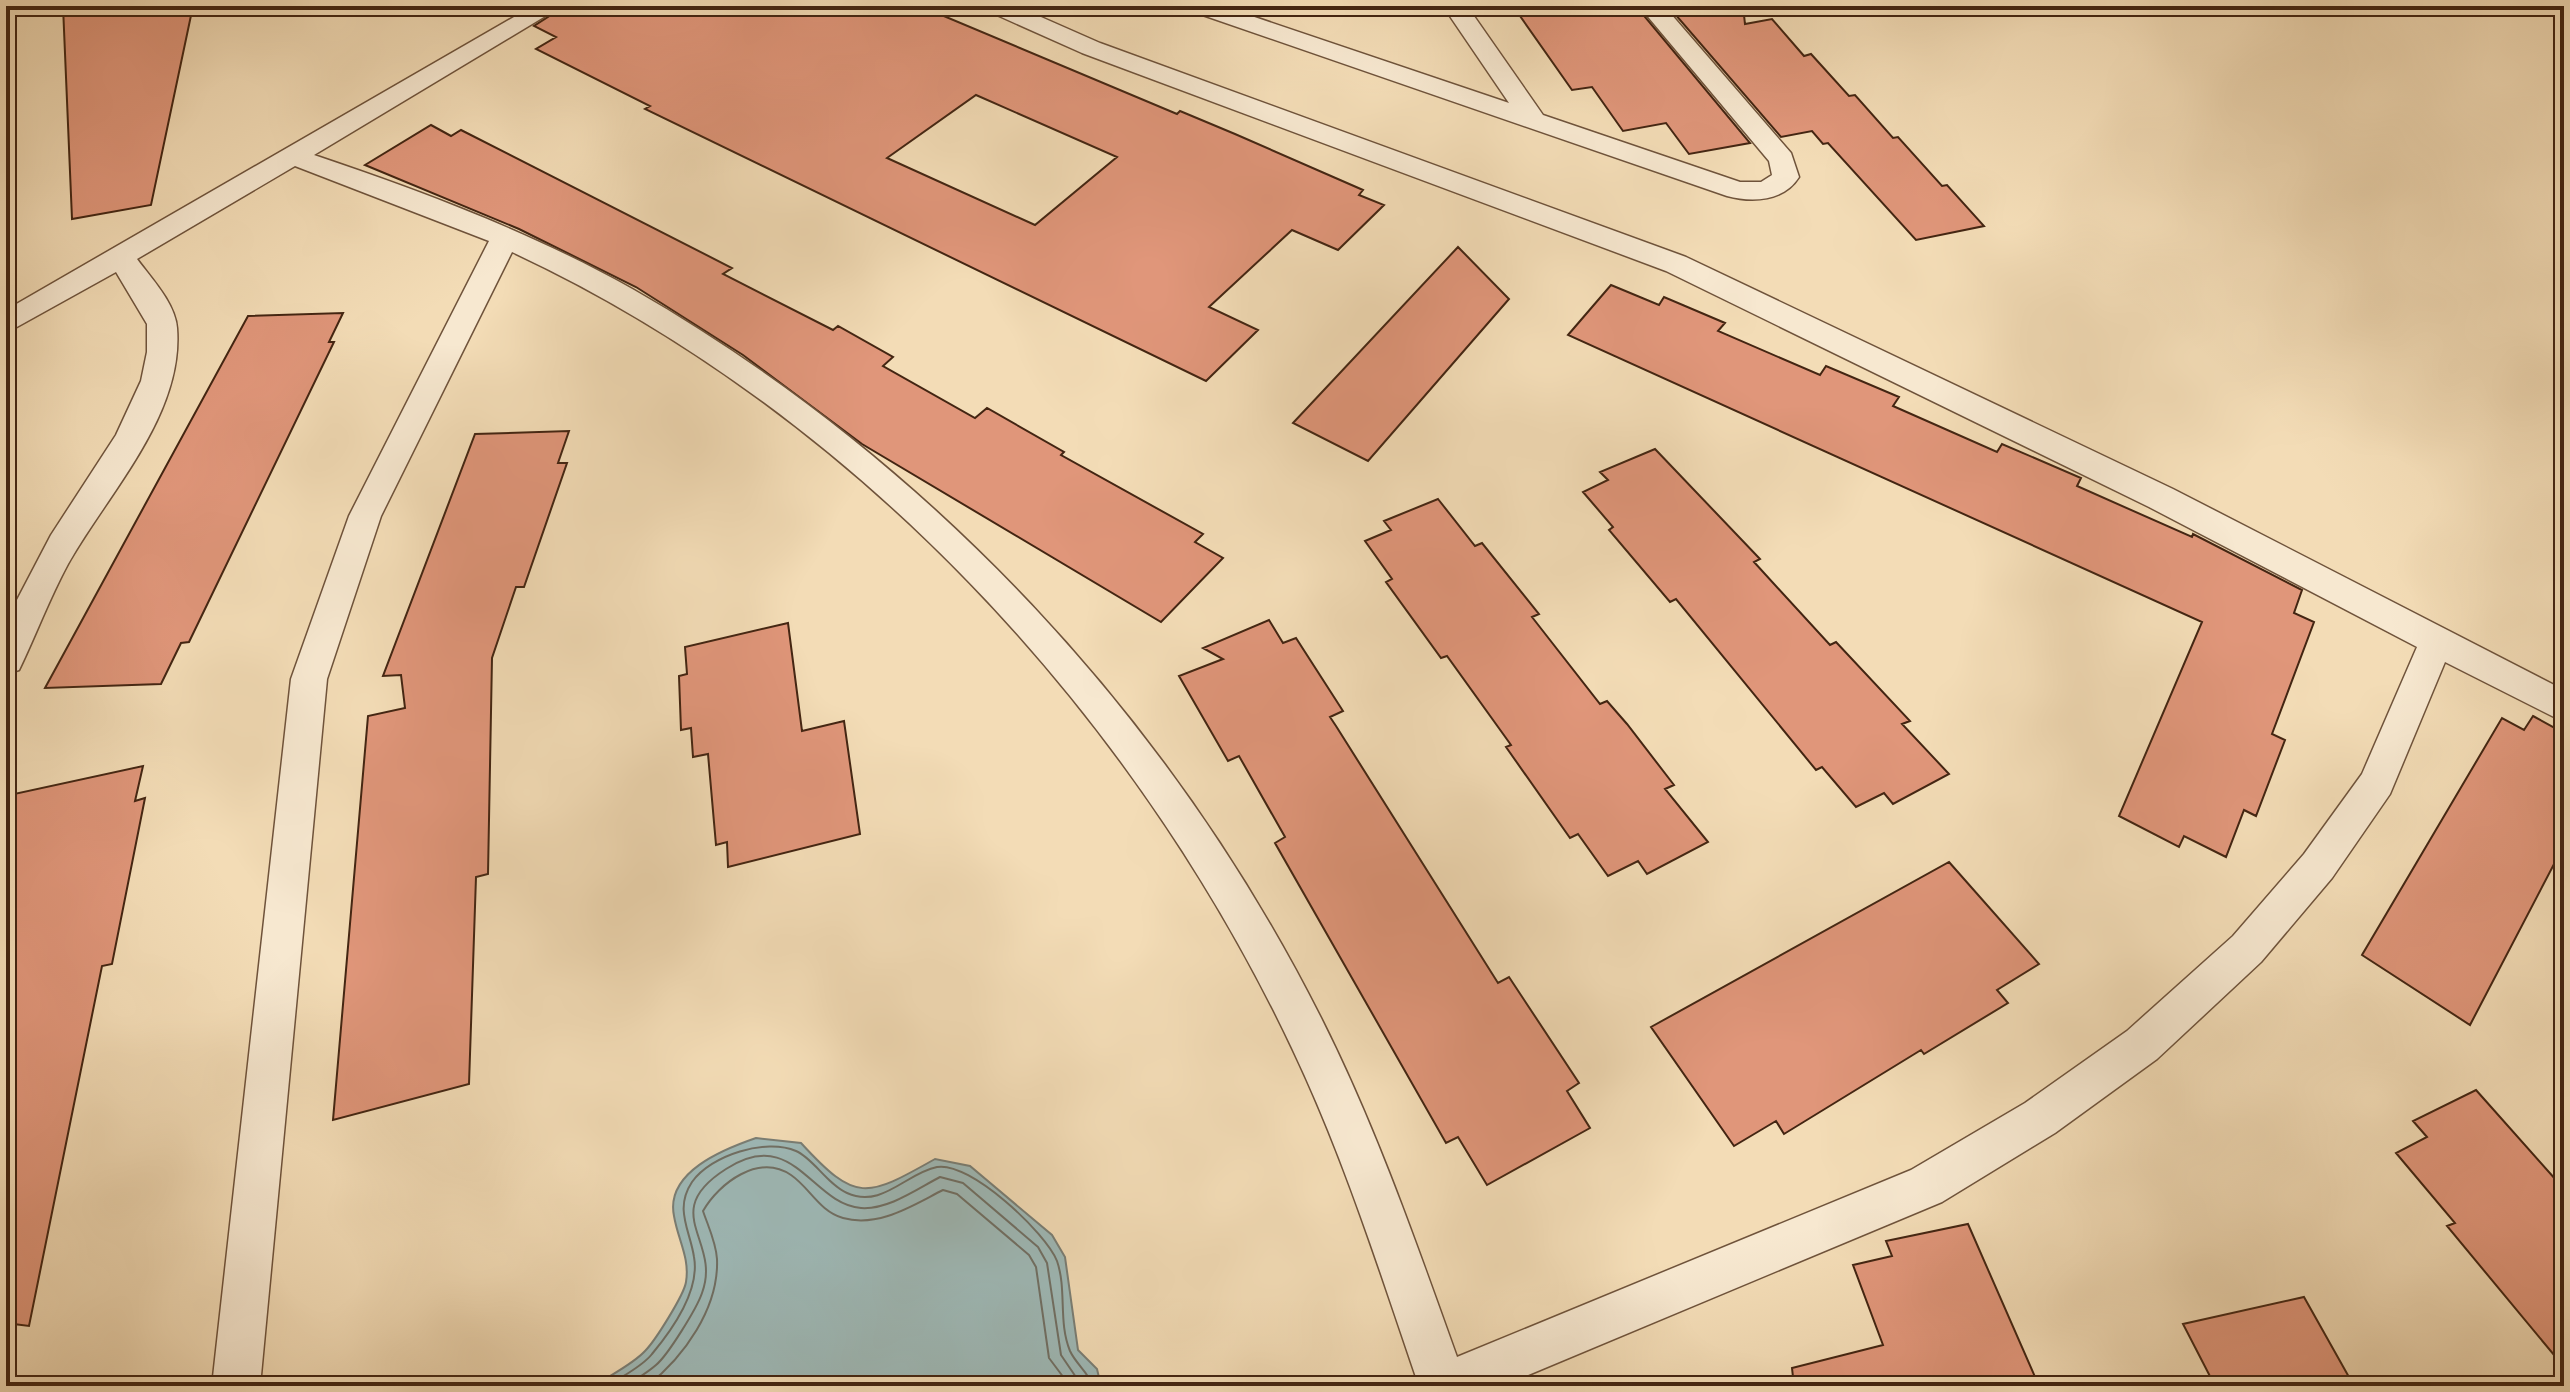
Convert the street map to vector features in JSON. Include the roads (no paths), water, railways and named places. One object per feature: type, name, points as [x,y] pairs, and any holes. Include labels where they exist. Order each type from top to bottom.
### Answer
[{"type":"lane","points":[[6,323],[550,6]]},
{"type":"lane","points":[[996,6],[1091,48],[1676,264],[2161,498],[2564,707]]},
{"type":"lane","points":[[1199,6],[1737,190],[1758,192],[1779,185],[1786,177],[1782,159],[1651,6]]},
{"type":"lane","points":[[1266,6],[1281,34]]},
{"type":"lane","points":[[1455,6],[1534,121]]},
{"type":"lane","points":[[292,156],[376,184],[505,237],[622,297],[703,346],[783,401],[863,465],[951,544],[1039,635],[1129,741],[1198,839],[1248,921],[1305,1029],[1361,1150],[1443,1386],[1926,1186],[2040,1118],[2142,1045],[2247,949],[2318,866],[2377,783],[2437,640]]},
{"type":"lane","points":[[236,1386],[309,679],[365,516],[505,237]]},
{"type":"lane","points":[[6,660],[61,546],[142,415],[153,389],[161,354],[162,321],[120,256]]},
{"type":"water","points":[[756,1138],[801,1143],[835,1176],[849,1185],[863,1188],[893,1181],[935,1159],[970,1166],[1052,1235],[1065,1257],[1078,1350],[1097,1369],[1101,1386],[594,1386],[645,1351],[684,1288],[687,1273],[685,1257],[674,1216],[674,1200],[679,1187],[688,1175],[714,1156]]}]
